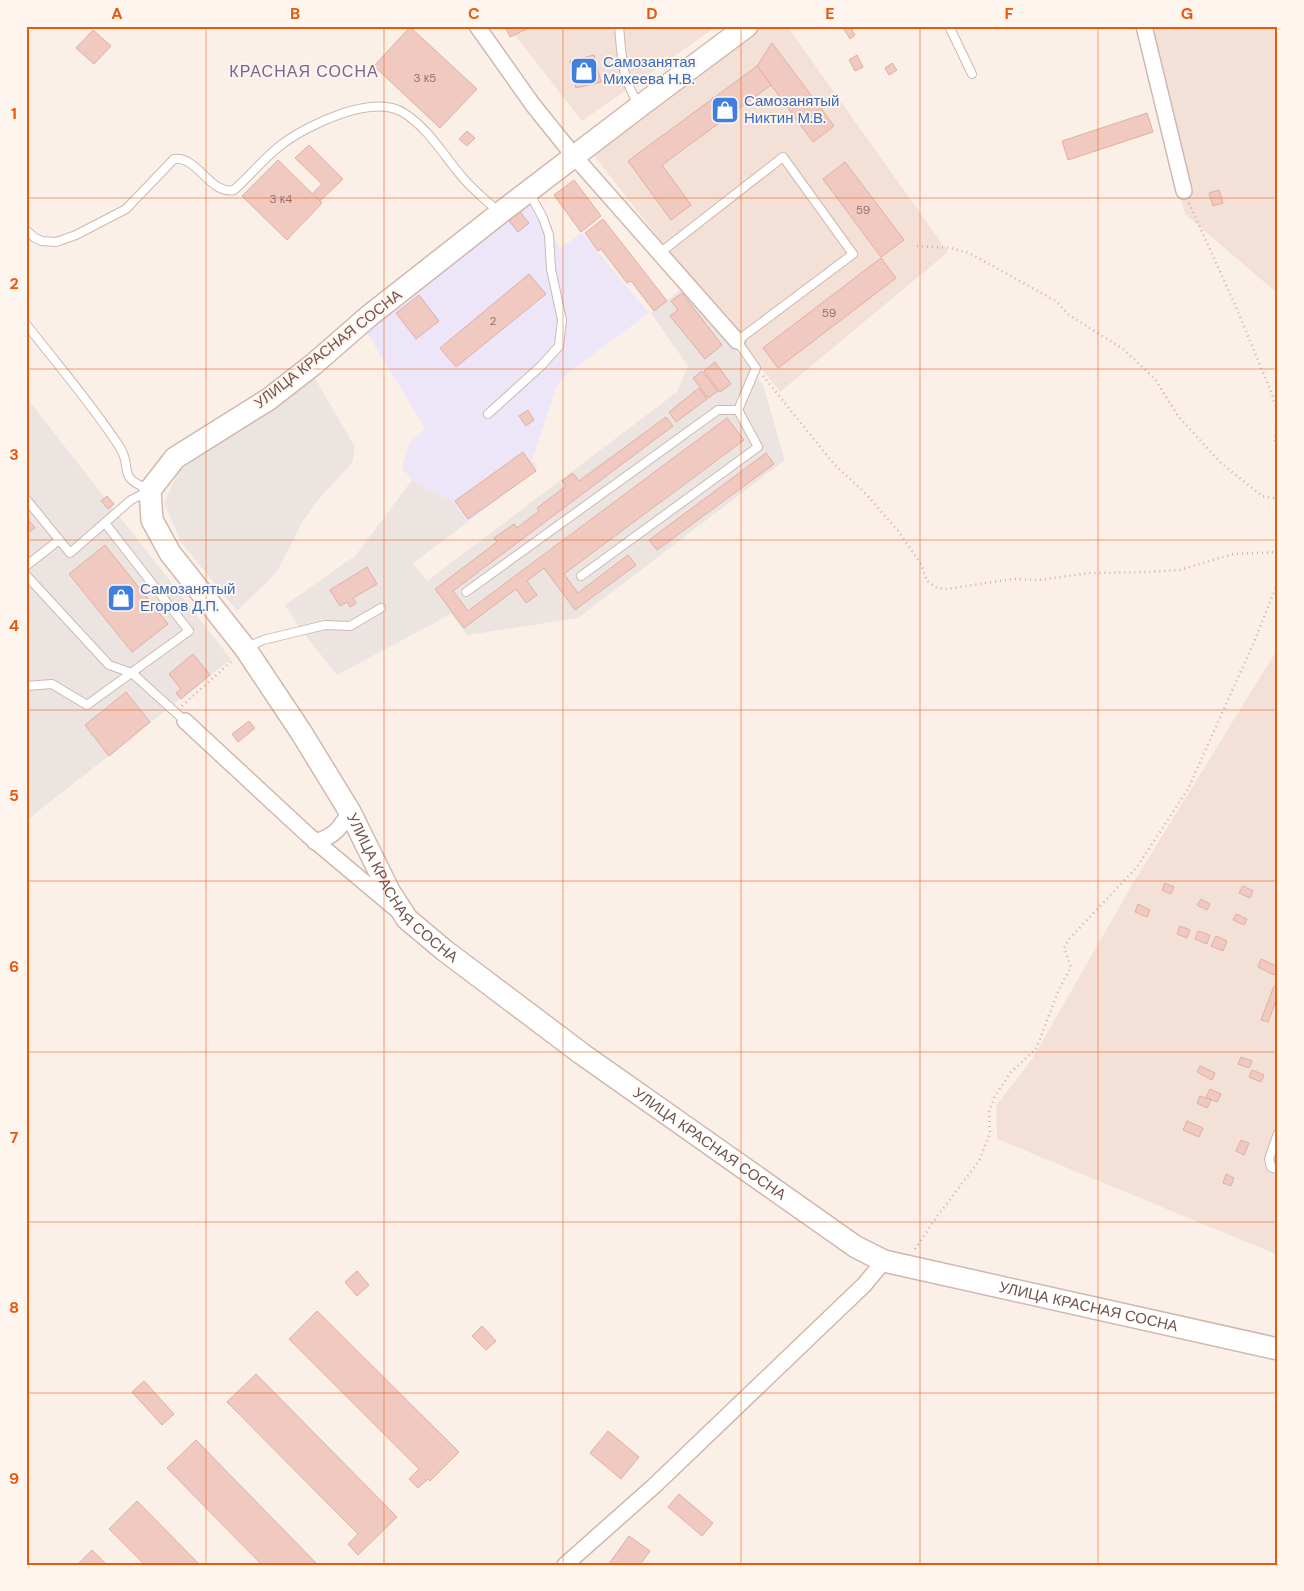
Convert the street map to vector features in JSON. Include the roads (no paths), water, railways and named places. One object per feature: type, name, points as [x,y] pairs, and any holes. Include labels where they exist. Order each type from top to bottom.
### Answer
[{"type":"street","points":[[477,26],[533,105],[574,156],[661,252],[737,341]]},
{"type":"street","points":[[1144,26],[1184,191]]},
{"type":"street","name":"УЛИЦА КРАСНАЯ СОСНА","points":[[741,28],[500,213],[369,316],[314,364],[269,399],[175,458],[150,490],[152,520],[170,553],[245,648],[301,732],[350,812],[389,891],[408,919],[444,950],[582,1054],[856,1246],[884,1261],[1278,1349]]},
{"type":"street","points":[[180,716],[315,842],[408,919]]},
{"type":"street","points":[[315,842],[329,838],[340,828],[350,812]]},
{"type":"street","points":[[565,1565],[654,1486],[841,1307],[884,1261]]},
{"type":"lane","points":[[619,26],[624,75],[640,106]]},
{"type":"lane","points":[[949,26],[972,74]]},
{"type":"lane","points":[[26,230],[42,241],[56,242],[76,235],[126,208],[174,159],[181,158],[188,161],[220,188],[228,191],[234,190],[290,138],[333,117],[366,107],[386,107],[404,113],[429,134],[464,179],[500,213]]},
{"type":"lane","points":[[661,252],[783,157],[853,254],[737,341],[756,368],[738,410]]},
{"type":"lane","points":[[488,414],[541,366],[559,346],[562,320],[551,269],[549,235],[540,211],[529,192]]},
{"type":"lane","points":[[26,324],[112,434],[125,454],[126,473],[136,484],[150,490]]},
{"type":"lane","points":[[466,592],[718,410],[738,410]]},
{"type":"lane","points":[[581,576],[758,447],[738,410]]},
{"type":"lane","points":[[26,499],[70,553],[131,500],[150,490]]},
{"type":"lane","points":[[26,686],[52,684],[87,705],[189,631],[105,522]]},
{"type":"lane","points":[[26,566],[59,540]]},
{"type":"lane","points":[[26,575],[109,665],[132,673],[180,716]]},
{"type":"lane","points":[[245,648],[264,640],[324,625],[350,626],[381,608]]},
{"type":"lane","points":[[1278,1133],[1269,1159],[1271,1167],[1278,1170]]},
{"type":"place","name":"Самозанятая Михеева Н.В.","points":[[584,71]]},
{"type":"place","name":"Самозанятый Никтин М.В.","points":[[725,110]]},
{"type":"place","name":"Самозанятый Егоров Д.П.","points":[[121,598]]},
{"type":"district","name":"КРАСНАЯ СОСНА","points":[[304,71]]}]
